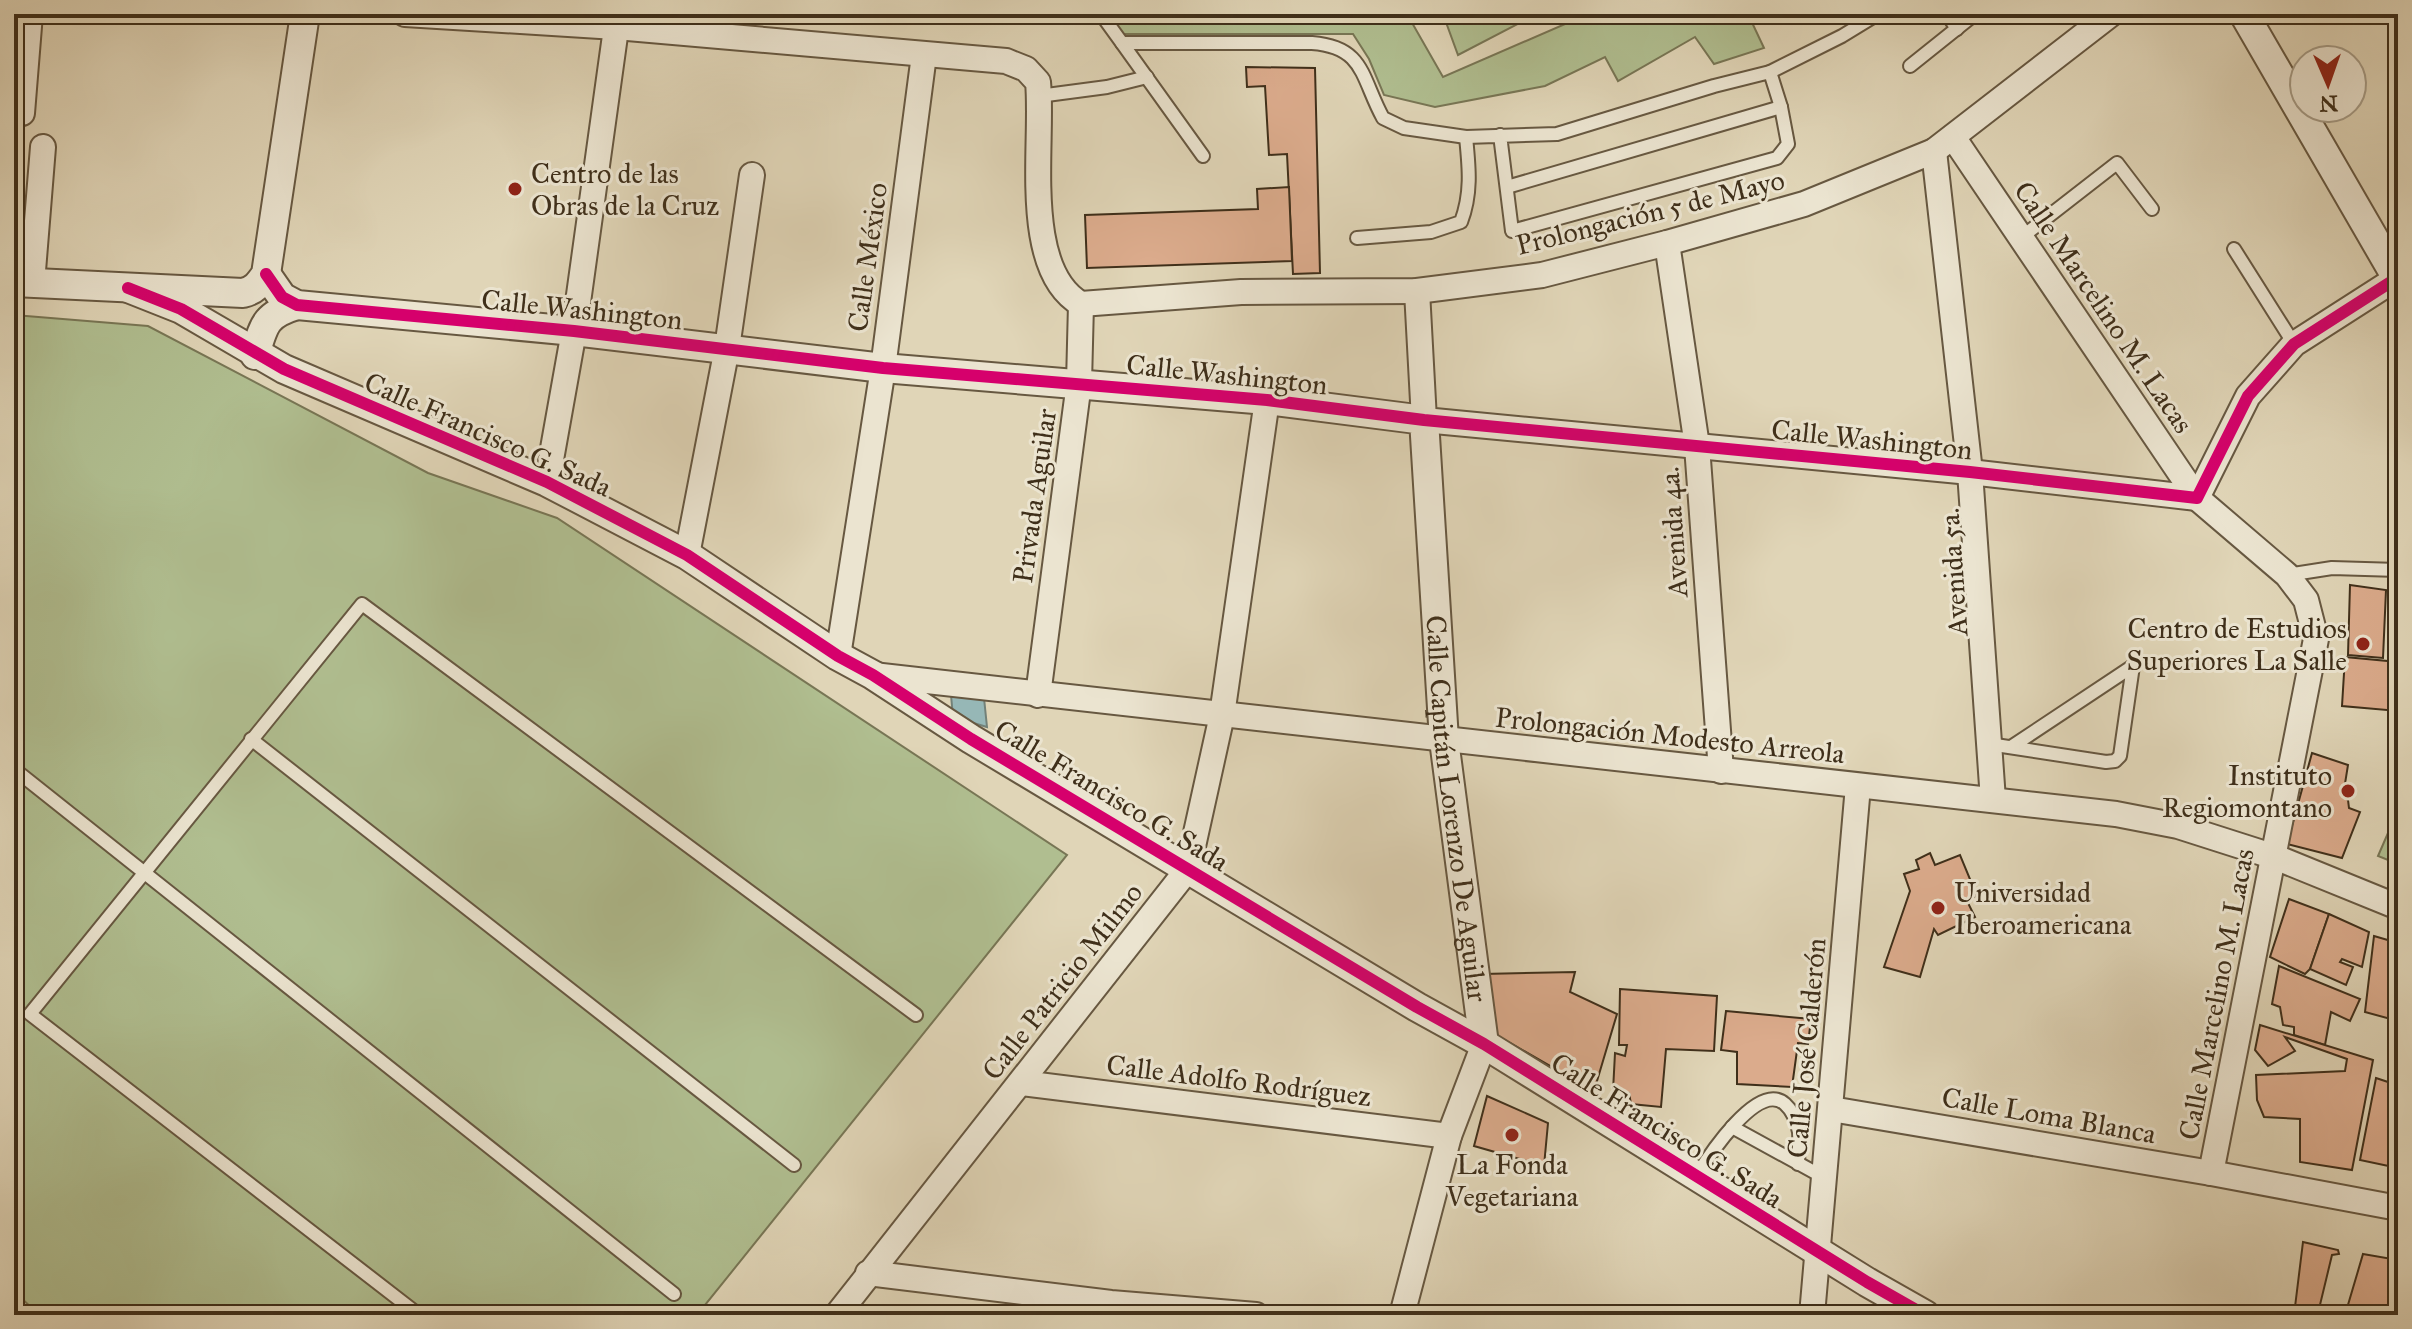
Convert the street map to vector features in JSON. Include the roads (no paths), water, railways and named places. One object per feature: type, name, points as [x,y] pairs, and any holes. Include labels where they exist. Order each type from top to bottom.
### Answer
[{"type":"street","points":[[22,113],[30,14]]},
{"type":"street","points":[[43,147],[23,283],[251,291],[266,274],[305,14]]},
{"type":"street","points":[[405,14],[617,21],[924,55],[1006,61],[1026,69],[1034,76],[1039,96],[1036,176],[1046,252],[1057,280],[1071,298],[1081,304]]},
{"type":"street","name":"Prolongación 5 de Mayo","points":[[1081,304],[1241,292],[1417,291],[1542,275],[1667,243],[1804,204],[1944,144],[2111,14]]},
{"type":"street","points":[[2197,498],[2248,396],[2294,344],[2397,279],[2244,14]]},
{"type":"street","points":[[547,482],[574,331],[617,21]]},
{"type":"street","name":"Calle México","points":[[838,656],[883,368],[924,55]]},
{"type":"street","name":"Calle Marcelino M. Lacas","points":[[1944,144],[2022,237],[2197,498],[2287,575],[2306,600],[2316,639],[2211,1173]]},
{"type":"street","name":"Avenida 5a.","points":[[1944,144],[1970,472],[2000,746],[1993,800]]},
{"type":"street","points":[[687,555],[727,348],[752,175]]},
{"type":"street","name":"Avenida 4a.","points":[[1667,243],[1697,446],[1721,771]]},
{"type":"street","points":[[266,274],[274,290],[297,305]]},
{"type":"street","name":"Calle Francisco G. Sada","points":[[128,288],[181,309],[255,355],[284,369],[547,482],[687,555],[838,656],[873,675],[971,739],[1417,1007],[1484,1044],[1925,1315]]},
{"type":"street","name":"Calle Capitán Lorenzo De Aguilar","points":[[1402,1315],[1449,1136],[1484,1044],[1444,740],[1417,291]]},
{"type":"street","name":"Privada Aguilar","points":[[1038,695],[1079,383],[1081,304]]},
{"type":"street","points":[[255,355],[263,326],[269,318],[278,311],[297,305]]},
{"type":"street","name":"Calle Washington","points":[[297,305],[574,331],[883,368],[1267,400],[1424,420],[1970,472],[2197,498]]},
{"type":"street","name":"Calle Patricio Milmo","points":[[837,1315],[1188,869],[1222,715],[1267,400]]},
{"type":"street","name":"Prolongación Modesto Arreola","points":[[873,675],[2116,814],[2178,826],[2275,857],[2398,907]]},
{"type":"street","name":"Calle José Calderón","points":[[1812,1315],[1858,786]]},
{"type":"street","points":[[1417,1007],[1433,1009],[1450,1006],[1476,987]]},
{"type":"street","name":"Calle Adolfo Rodríguez","points":[[1022,1083],[1449,1136]]},
{"type":"street","name":"Calle Loma Blanca","points":[[1831,1109],[2398,1208]]},
{"type":"street","points":[[868,1273],[1111,1309],[1256,1315]]},
{"type":"lane","points":[[1101,14],[1203,156]]},
{"type":"lane","points":[[1122,43],[1331,44],[1343,48],[1356,59],[1383,118],[1404,128],[1466,137],[1557,134],[1770,72],[1878,14]]},
{"type":"lane","points":[[1947,14],[1957,29]]},
{"type":"lane","points":[[1910,66],[1975,14]]},
{"type":"lane","points":[[1500,135],[1512,231],[1777,158],[1788,144],[1770,72]]},
{"type":"lane","points":[[1039,96],[1107,87],[1147,77]]},
{"type":"lane","points":[[1507,187],[1781,107]]},
{"type":"lane","points":[[1357,238],[1431,232],[1461,222],[1468,203],[1470,184],[1466,137]]},
{"type":"lane","points":[[2022,237],[2117,163],[2152,209]]},
{"type":"lane","points":[[2234,249],[2294,344]]},
{"type":"lane","points":[[2287,575],[2332,568],[2398,570]]},
{"type":"lane","points":[[419,1315],[30,1014],[362,604],[916,1015]]},
{"type":"lane","points":[[2133,666],[2120,756],[2115,761],[2000,746],[2133,666]]},
{"type":"lane","points":[[251,739],[794,1165]]},
{"type":"lane","points":[[14,769],[674,1294]]},
{"type":"lane","points":[[1696,1177],[1732,1127],[1763,1099],[1783,1102],[1793,1114],[1799,1132],[1798,1164]]},
{"type":"lane","points":[[1732,1127],[1825,1178]]},
{"type":"water","points":[[951,695],[984,698],[987,727],[953,717]]},
{"type":"place","name":"Centro de las Obras de la Cruz","points":[[515,189]]},
{"type":"place","name":"Centro de Estudios Superiores La Salle","points":[[2363,644]]},
{"type":"place","name":"Instituto Regiomontano","points":[[2348,791]]},
{"type":"place","name":"Universidad Iberoamericana","points":[[1938,908]]},
{"type":"place","name":"La Fonda Vegetariana","points":[[1512,1135]]}]
